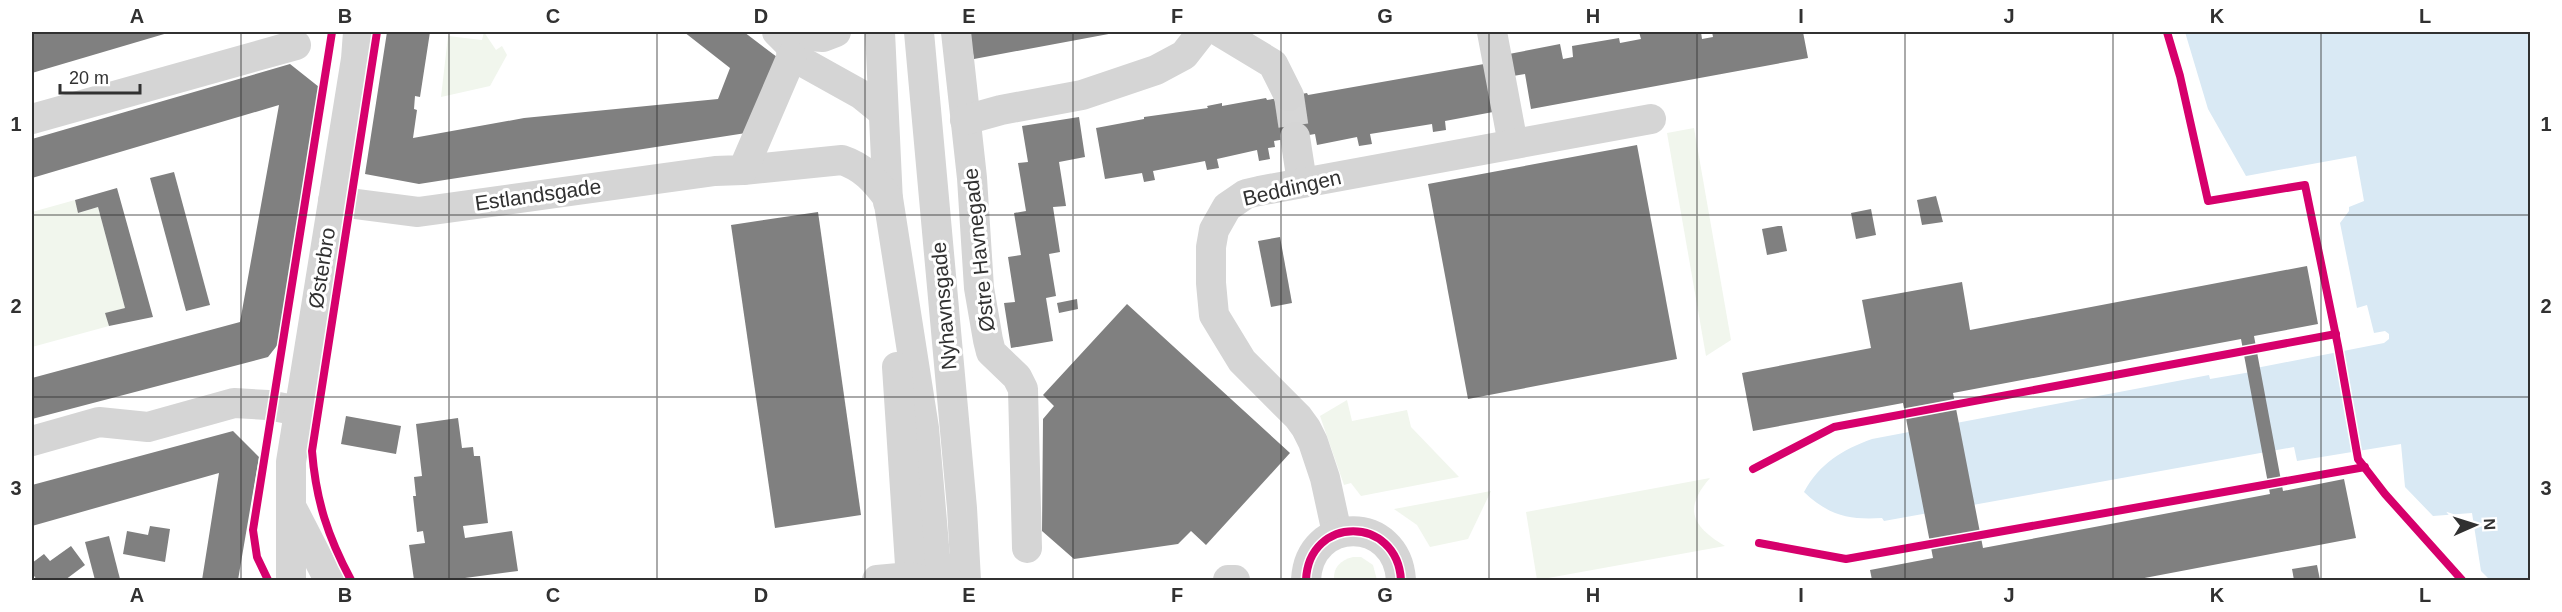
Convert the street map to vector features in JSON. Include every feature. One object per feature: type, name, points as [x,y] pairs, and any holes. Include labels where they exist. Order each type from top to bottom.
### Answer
[{"type":"street","name":"Østerbro","points":[[291,580],[291,462],[356,59],[358,32]]},
{"type":"street","points":[[783,40],[823,36],[836,32]]},
{"type":"street","points":[[877,580],[915,580],[888,198],[880,32]]},
{"type":"street","name":"Nyhavnsgade","points":[[919,32],[962,508],[966,580]]},
{"type":"street","name":"Østre Havnegade","points":[[956,32],[972,178],[979,288],[988,340],[991,352],[1017,378],[1023,388],[1027,548]]},
{"type":"street","points":[[965,120],[1001,110],[1082,95],[1156,70],[1184,55],[1202,32]]},
{"type":"street","points":[[1220,32],[1273,64],[1289,96]]},
{"type":"street","points":[[1492,32],[1513,144]]},
{"type":"street","points":[[783,40],[883,112]]},
{"type":"street","points":[[743,170],[783,40]]},
{"type":"street","points":[[32,119],[296,45]]},
{"type":"street","name":"Beddingen","points":[[1337,533],[1313,442],[1298,417],[1242,361],[1215,315],[1212,303],[1211,247],[1214,230],[1227,207],[1246,194],[1302,182],[1651,119]]},
{"type":"street","points":[[1295,137],[1302,182]]},
{"type":"street","name":"Estlandsgade","points":[[333,201],[418,212],[715,171],[842,160],[855,164],[867,173],[888,198]]},
{"type":"street","points":[[888,198],[924,428],[935,557],[942,574],[948,580]]},
{"type":"street","points":[[32,441],[99,422],[148,427],[234,403],[268,405],[299,411]]},
{"type":"street","name":"Østerbro","points":[[290,504],[328,580]]},
{"type":"street","points":[[1306,580],[1312,553],[1323,541],[1337,533],[1353,530],[1370,533],[1384,541],[1394,554],[1400,569],[1401,580]]},
{"type":"street","points":[[1228,580],[1235,580]]},
{"type":"shaded area","points":[[484,32],[496,50],[502,46],[507,55],[490,86],[441,97],[448,36],[482,40]]},
{"type":"shaded area","points":[[2185,32],[2530,32],[2530,580],[2490,580],[2481,571],[2472,513],[2433,516],[2405,487],[2401,444],[2297,461],[2294,447],[1884,521],[1882,518],[1840,515],[1822,506],[1804,492],[1825,465],[1851,448],[1872,439],[2209,375],[2210,379],[2251,372],[2251,369],[2384,343],[2389,339],[2389,334],[2385,331],[2374,333],[2367,305],[2357,308],[2340,223],[2349,211],[2349,207],[2364,201],[2356,156],[2246,176],[2208,109]]},
{"type":"shaded area","points":[[1694,128],[1731,340],[1706,356],[1667,133]]},
{"type":"shaded area","points":[[75,200],[79,213],[98,207],[125,308],[106,313],[109,326],[32,347],[32,212]]},
{"type":"shaded area","points":[[1347,400],[1352,421],[1407,410],[1411,427],[1459,477],[1361,496],[1351,483],[1344,485],[1320,416]]},
{"type":"shaded area","points":[[1710,478],[1696,499],[1695,516],[1705,531],[1725,546],[1537,580],[1526,512]]},
{"type":"shaded area","points":[[1491,491],[1468,539],[1430,547],[1417,525],[1394,509]]},
{"type":"shaded area","points":[[1353,557],[1361,557],[1373,565],[1377,580],[1334,580],[1335,571],[1339,565]]},
{"type":"building","points":[[32,32],[171,32],[32,73]]},
{"type":"building","points":[[387,32],[430,32],[420,97],[415,96],[414,109],[417,110],[413,138],[524,118],[718,99],[730,68],[684,32],[744,32],[777,57],[746,133],[419,184],[365,174]]},
{"type":"building","points":[[969,32],[1114,32],[1114,33],[974,59]]},
{"type":"building","points":[[1639,32],[1701,32],[1702,39],[1713,37],[1712,32],[1803,32],[1808,58],[1531,109],[1525,74],[1513,76],[1509,54],[1560,44],[1563,59],[1573,57],[1572,46],[1619,38],[1620,43],[1641,39]]},
{"type":"building","points":[[290,64],[319,87],[279,343],[268,357],[32,419],[32,378],[240,322],[279,105],[32,178],[32,139]]},
{"type":"building","points":[[1484,64],[1493,112],[1445,121],[1446,130],[1433,132],[1432,124],[1370,134],[1372,144],[1359,146],[1357,137],[1317,145],[1315,134],[1274,141],[1275,147],[1268,148],[1270,159],[1259,161],[1257,150],[1217,159],[1219,168],[1207,170],[1205,161],[1153,171],[1155,180],[1144,182],[1142,173],[1105,179],[1096,128],[1144,119],[1144,117],[1208,108],[1207,106],[1222,103],[1222,106],[1266,98],[1267,100],[1307,93],[1308,95]]},
{"type":"building","points":[[1079,117],[1085,157],[1059,162],[1066,206],[1053,207],[1060,252],[1049,254],[1056,296],[1046,298],[1053,341],[1011,348],[1004,303],[1015,302],[1008,257],[1021,255],[1014,213],[1026,211],[1018,163],[1028,162],[1022,126]]},
{"type":"building","points":[[1637,145],[1677,359],[1468,399],[1428,184]]},
{"type":"building","points":[[174,172],[210,305],[186,311],[150,178]]},
{"type":"building","points":[[117,188],[153,317],[109,326],[105,313],[125,308],[98,207],[78,213],[75,200]]},
{"type":"building","points":[[1936,196],[1943,222],[1922,225],[1917,200]]},
{"type":"building","points":[[1871,209],[1876,235],[1856,239],[1851,213]]},
{"type":"building","points":[[818,212],[861,515],[775,528],[731,225]]},
{"type":"building","points":[[1782,226],[1787,251],[1767,255],[1762,229]]},
{"type":"building","points":[[1280,237],[1292,303],[1271,307],[1258,241]]},
{"type":"building","points":[[2307,266],[2318,324],[2254,336],[2283,491],[2344,479],[2356,538],[2134,580],[1872,580],[1870,570],[1933,558],[1903,403],[1753,431],[1742,373],[1871,348],[1862,300],[1962,282],[1970,330]],"holes":[[[2241,339],[2270,494],[1983,548],[1953,393]]]},
{"type":"building","points":[[1077,299],[1078,309],[1059,313],[1057,303]]},
{"type":"building","points":[[1127,304],[1290,453],[1206,545],[1191,531],[1178,544],[1074,559],[1042,531],[1043,419],[1054,406],[1043,395]]},
{"type":"building","points":[[346,416],[401,426],[396,454],[341,444]]},
{"type":"building","points":[[458,418],[462,448],[473,447],[474,456],[480,456],[488,523],[463,526],[465,538],[512,531],[518,571],[450,580],[414,580],[409,545],[425,543],[423,531],[417,532],[413,496],[416,496],[414,477],[422,476],[416,424]]},
{"type":"building","points":[[233,431],[259,457],[238,580],[202,580],[219,473],[32,526],[32,485]]},
{"type":"building","points":[[150,526],[170,529],[165,562],[123,554],[127,531],[148,535]]},
{"type":"building","points":[[109,536],[120,579],[95,580],[85,542]]},
{"type":"building","points":[[71,546],[85,565],[65,580],[37,580],[32,573],[32,563],[44,554],[50,561]]},
{"type":"building","points":[[2317,565],[2320,580],[2294,580],[2292,569]]},
{"type":"tunnel","points":[[1289,96],[1295,137]]},
{"type":"cycle path","points":[[268,580],[257,557],[253,530],[332,32]]},
{"type":"cycle path","points":[[351,580],[324,518],[312,451],[377,32]]},
{"type":"cycle path","points":[[2167,32],[2180,76],[2208,201],[2305,185],[2338,346],[2358,459],[2385,494],[2462,580]]},
{"type":"cycle path","points":[[1753,469],[1834,427],[2336,334]]},
{"type":"cycle path","points":[[1759,543],[1846,559],[2365,467]]},
{"type":"cycle path","points":[[1306,580],[1311,559],[1322,543],[1336,534],[1353,531],[1370,534],[1385,543],[1396,559],[1401,580]]}]
